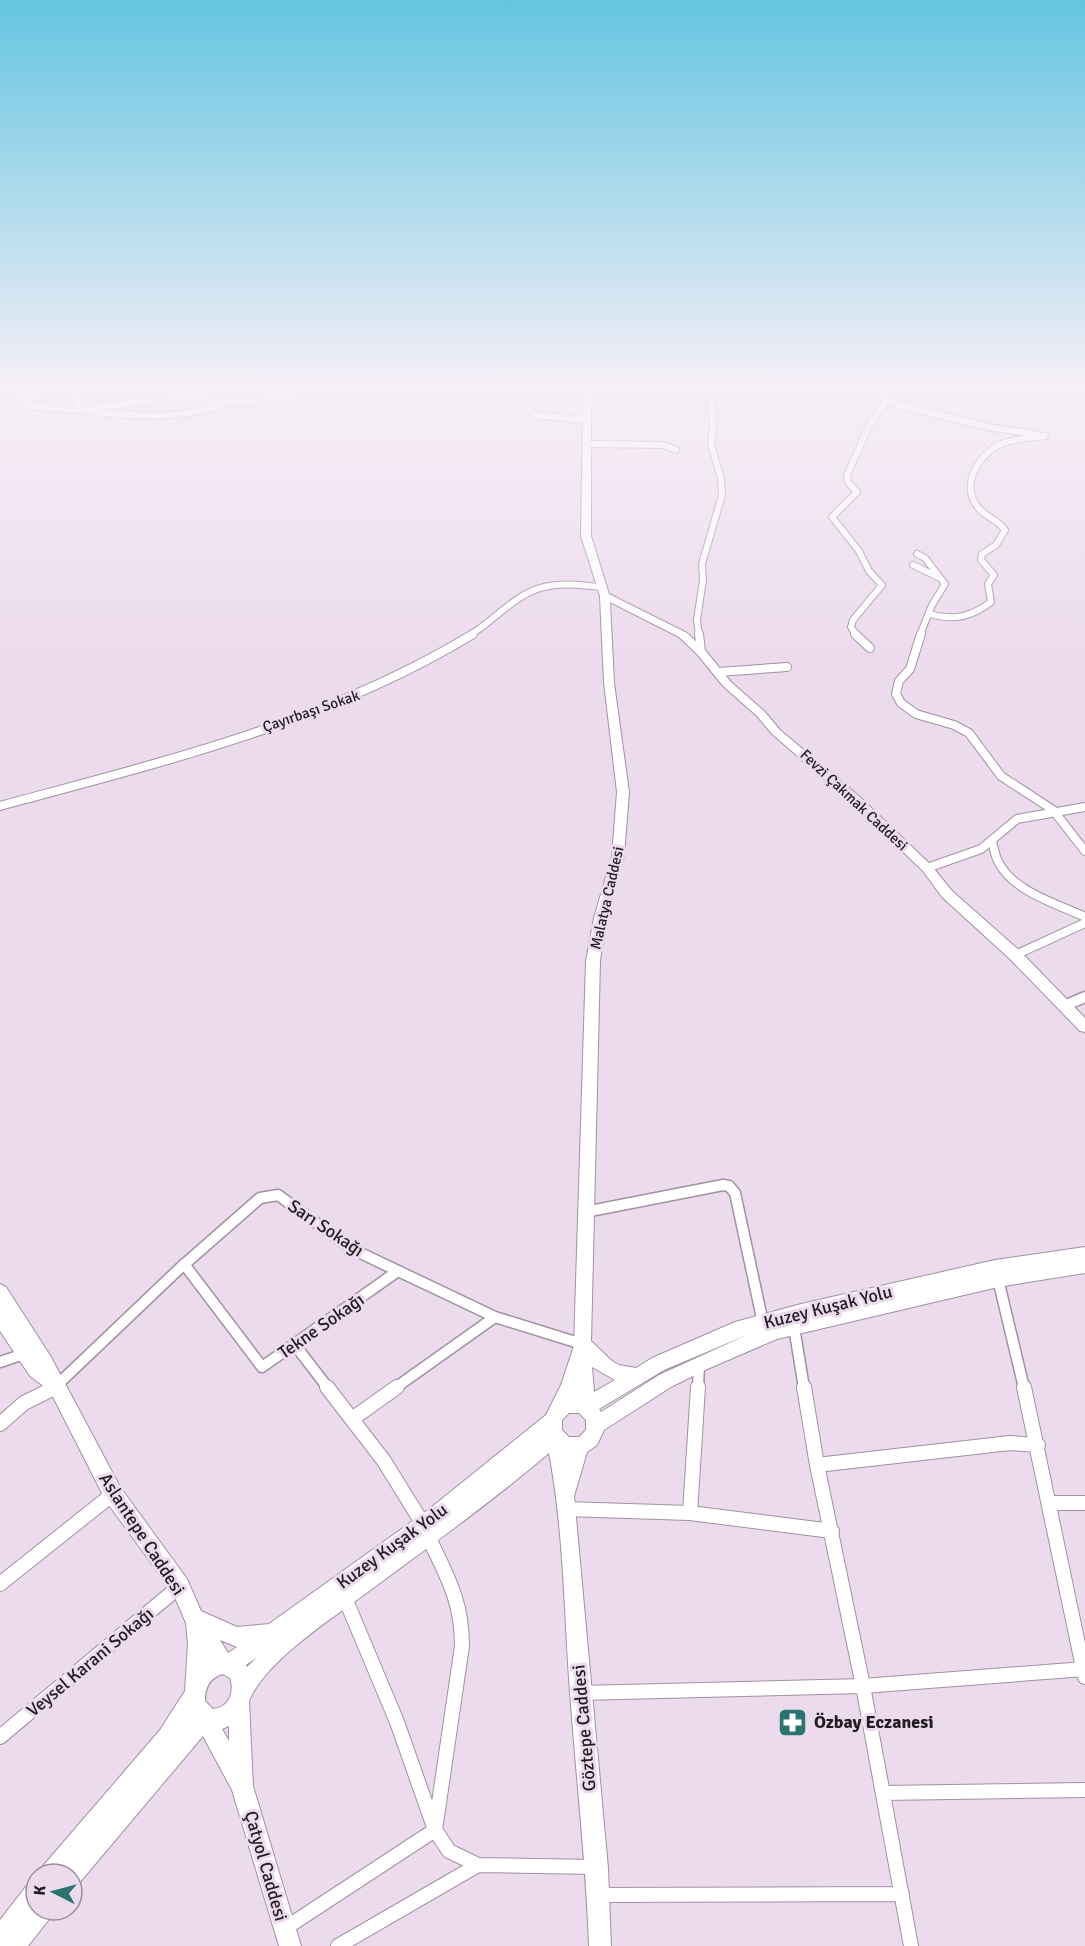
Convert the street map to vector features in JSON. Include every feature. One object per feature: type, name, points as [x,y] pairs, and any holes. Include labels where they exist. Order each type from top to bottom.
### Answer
[{"type":"street","name":"Malatya Caddesi","points":[[582,1344],[593,962],[600,918],[618,856],[623,792],[609,683],[604,592],[586,536],[587,476]]},
{"type":"street","points":[[701,652],[697,620],[703,580],[702,564],[722,495],[720,476]]},
{"type":"street","points":[[847,476],[848,482],[857,492],[832,517],[882,585],[853,620],[851,627],[858,639],[870,648]]},
{"type":"street","points":[[930,615],[951,620],[960,619],[982,609],[991,602],[992,598],[988,588],[994,575],[981,560],[982,554],[996,545],[1005,530],[1001,524],[978,508],[970,495],[973,476]]},
{"type":"street","points":[[917,554],[925,558],[943,579],[945,585],[932,605],[910,669],[897,687],[896,693],[899,699],[905,707],[920,716],[967,732],[1011,786],[1046,803],[1056,812],[1085,851]]},
{"type":"street","points":[[913,565],[943,579]]},
{"type":"street","name":"Çayırbaşı Sokak","points":[[0,806],[148,766],[341,702],[399,676],[448,649],[479,630],[511,604],[541,587],[562,584],[604,592]]},
{"type":"street","name":"Fevzi Çakmak Caddesi","points":[[604,592],[683,635],[719,672],[727,684],[761,714],[776,732],[836,781],[927,868],[947,894],[1015,955],[1085,1027]]},
{"type":"street","points":[[719,672],[787,667]]},
{"type":"street","points":[[927,868],[981,849],[1017,819],[1085,807]]},
{"type":"street","points":[[992,841],[999,863],[1010,876],[1035,893],[1085,917]]},
{"type":"street","points":[[1015,955],[1085,923]]},
{"type":"street","points":[[1066,1005],[1085,997]]},
{"type":"street","points":[[585,1212],[723,1185],[729,1186],[735,1193],[763,1323]]},
{"type":"street","name":"Sarı Sokağı","points":[[0,1424],[24,1403],[56,1387],[184,1264],[260,1198],[278,1195],[352,1249],[495,1317],[582,1344]]},
{"type":"street","name":"Kuzey Kuşak Yolu","points":[[586,1407],[636,1376],[694,1347],[735,1330],[1085,1254]]},
{"type":"street","name":"Tekne Sokağı","points":[[184,1264],[262,1367],[398,1271]]},
{"type":"street","name":"Kuzey Kuşak Yolu","points":[[596,1425],[634,1399],[699,1364],[776,1331],[996,1273],[1085,1266]]},
{"type":"street","points":[[580,1693],[863,1686],[1084,1672],[1051,1503],[996,1273]]},
{"type":"street","name":"Aslantepe Caddesi","points":[[0,1293],[45,1363],[113,1494],[180,1586],[194,1618]]},
{"type":"street","points":[[0,1316],[36,1370],[56,1387]]},
{"type":"street","points":[[352,1419],[495,1317]]},
{"type":"street","points":[[794,1327],[817,1465],[863,1686],[911,1946]]},
{"type":"street","points":[[582,1344],[602,1365],[621,1375],[636,1376]]},
{"type":"street","points":[[582,1344],[586,1407]]},
{"type":"street","points":[[566,1509],[555,1422],[582,1344]]},
{"type":"street","points":[[287,1938],[435,1830],[462,1646],[462,1624],[457,1598],[425,1530],[384,1461],[295,1345]]},
{"type":"street","points":[[0,1362],[24,1354]]},
{"type":"street","points":[[690,1513],[699,1364]]},
{"type":"street","points":[[555,1422],[566,1405],[573,1403],[586,1407],[592,1412],[596,1425],[591,1438],[580,1446],[569,1485],[566,1509]]},
{"type":"street","points":[[555,1422],[566,1445],[580,1446]]},
{"type":"street","name":"Kuzey Kuşak Yolu","points":[[226,1665],[507,1477],[535,1452],[555,1422]]},
{"type":"street","name":"Kuzey Kuşak Yolu","points":[[242,1695],[283,1644],[345,1598],[555,1422]]},
{"type":"street","points":[[817,1465],[1010,1443],[1038,1445]]},
{"type":"street","points":[[535,1452],[547,1454],[561,1462]]},
{"type":"street","points":[[0,1584],[113,1494]]},
{"type":"street","points":[[1051,1503],[1085,1503]]},
{"type":"street","points":[[566,1509],[690,1513],[832,1532]]},
{"type":"street","name":"Göztepe Caddesi","points":[[566,1509],[580,1693],[597,1868],[600,1946]]},
{"type":"street","name":"Veysel Karani Sokağı","points":[[0,1737],[180,1586]]},
{"type":"street","points":[[345,1598],[397,1722],[435,1830],[449,1851],[478,1864],[597,1868]]},
{"type":"street","points":[[194,1618],[237,1637],[272,1634]]},
{"type":"street","points":[[194,1618],[226,1665],[238,1671],[242,1695],[239,1736],[242,1786]]},
{"type":"street","points":[[194,1618],[198,1644],[195,1705],[205,1718],[242,1786]]},
{"type":"street","points":[[61,1862],[167,1737],[207,1670],[226,1665]]},
{"type":"street","points":[[205,1718],[212,1720],[227,1717],[242,1695]]},
{"type":"street","points":[[82,1862],[205,1718]]},
{"type":"street","name":"Çatyol Caddesi","points":[[242,1786],[287,1938]]},
{"type":"street","points":[[883,1793],[1085,1790]]},
{"type":"street","points":[[338,1946],[478,1864]]},
{"type":"street","points":[[598,1895],[902,1894]]},
{"type":"street","points":[[0,1938],[24,1907]]},
{"type":"street","points":[[14,1946],[33,1922]]},
{"type":"place","name":"Özbay Eczanesi","points":[[793,1722]]}]
